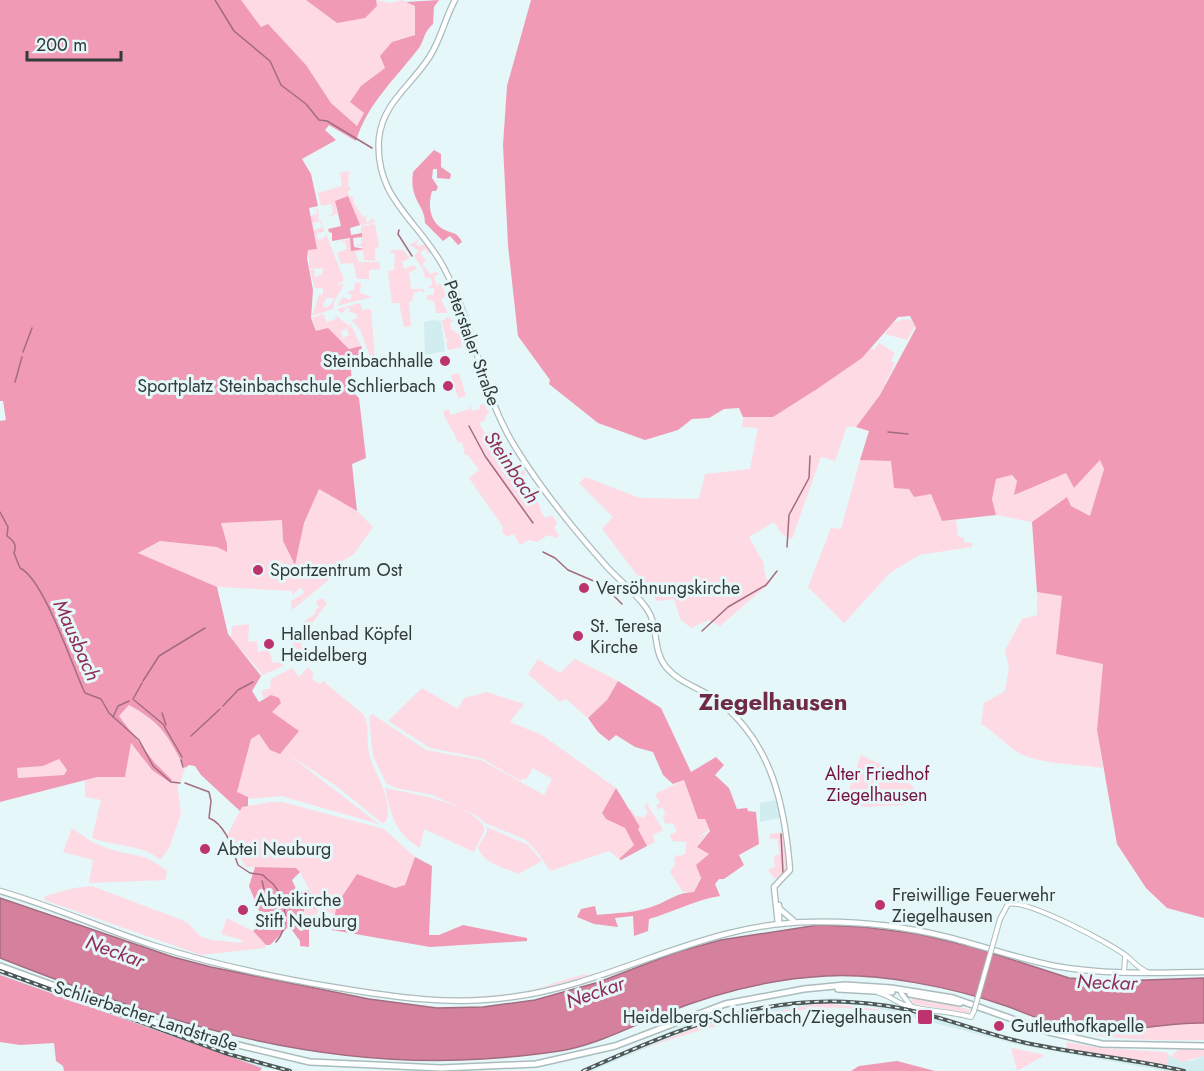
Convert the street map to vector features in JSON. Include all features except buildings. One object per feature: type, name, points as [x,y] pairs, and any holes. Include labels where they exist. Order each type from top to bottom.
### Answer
[{"type":"main road","name":"Peterstaler Straße","points":[[455,0],[430,56],[393,102],[384,117],[379,149],[383,181],[447,272],[473,340],[490,396],[516,450],[568,521],[648,610],[657,649],[668,668],[684,682],[720,702],[754,737],[776,783],[784,819],[790,872],[775,885]]},
{"type":"main road","points":[[775,885],[780,909],[778,924]]},
{"type":"main road","points":[[775,885],[778,924]]},
{"type":"main road","points":[[0,891],[211,963],[262,975],[399,998],[483,1000],[558,988],[708,937],[796,922],[841,922],[903,928],[1056,966],[1126,973],[1204,972]]},
{"type":"main road","points":[[780,909],[796,922]]},
{"type":"main road","name":"Schlierbacher Landstraße","points":[[0,966],[163,1026],[236,1047],[305,1062],[428,1068],[536,1064],[574,1057],[624,1043],[720,1005],[845,985],[936,994],[1049,1032],[1090,1042],[1129,1047],[1204,1046]]},
{"type":"main road","name":"Schlierbacher Landstraße","points":[[823,987],[901,991],[968,1003]]},
{"type":"street","points":[[868,990],[889,996],[901,1004],[971,1017],[1000,919],[1008,904],[1022,904],[1072,925],[1125,956],[1148,973]]},
{"type":"street","points":[[1125,956],[1126,973]]},
{"type":"street","points":[[1126,973],[1131,962]]},
{"type":"street","points":[[901,991],[911,1006]]},
{"type":"street","points":[[901,991],[901,1004]]},
{"type":"street","points":[[911,1006],[912,994]]},
{"type":"shaded area","points":[[0,0],[241,0],[261,27],[268,24],[306,65],[331,103],[357,126],[364,113],[350,102],[361,86],[385,68],[380,56],[392,42],[415,35],[415,6],[406,2],[439,0],[434,7],[433,24],[427,30],[421,45],[375,103],[356,141],[329,125],[325,130],[336,140],[302,159],[311,174],[318,206],[309,208],[317,249],[308,250],[307,258],[313,290],[311,318],[316,331],[328,328],[349,349],[361,346],[364,354],[342,361],[343,370],[351,368],[352,391],[359,398],[366,458],[352,464],[357,511],[319,489],[304,523],[295,565],[283,541],[282,520],[221,523],[227,552],[217,547],[160,541],[138,553],[217,587],[228,634],[261,676],[252,691],[259,702],[271,695],[279,698],[281,703],[272,712],[299,731],[280,754],[270,750],[259,734],[251,739],[237,792],[248,797],[248,806],[242,807],[240,811],[201,775],[195,766],[189,765],[185,768],[163,731],[150,718],[129,705],[119,716],[154,762],[172,780],[171,783],[152,770],[131,743],[125,777],[97,777],[0,802],[0,421],[6,420],[3,401],[0,401]],"holes":[[[59,759],[67,770],[64,775],[18,778],[17,768],[43,766]]]},
{"type":"shaded area","points":[[306,0],[376,0],[377,6],[365,18],[337,23]]},
{"type":"shaded area","points":[[531,0],[1204,0],[1204,918],[1167,908],[1146,888],[1117,844],[1097,730],[1103,664],[1056,654],[1062,596],[1037,592],[1032,522],[1067,497],[1071,506],[1090,516],[1104,469],[1100,460],[1074,488],[1066,473],[1014,495],[1017,481],[1012,475],[996,479],[992,499],[996,515],[942,521],[931,494],[914,497],[909,489],[894,488],[891,461],[860,460],[869,431],[856,427],[880,395],[916,328],[910,316],[898,317],[862,358],[773,417],[743,417],[739,408],[724,409],[709,418],[692,419],[678,430],[645,440],[598,423],[549,384],[550,380],[518,336],[508,245],[503,145],[507,86]]},
{"type":"shaded area","points":[[434,150],[441,154],[441,167],[451,174],[450,179],[437,178],[437,169],[433,169],[432,178],[438,187],[436,191],[432,191],[430,201],[432,217],[438,226],[460,238],[462,242],[458,245],[450,236],[443,241],[425,223],[423,211],[413,190],[413,172]]},
{"type":"shaded area","points":[[348,196],[360,225],[350,228],[351,235],[362,233],[362,237],[353,238],[354,247],[364,249],[351,251],[350,238],[332,241],[332,233],[328,229],[341,226],[335,201]]},
{"type":"shaded area","points":[[441,321],[445,351],[425,355],[424,322]]},
{"type":"shaded area","points":[[618,681],[661,708],[691,772],[716,757],[724,765],[715,775],[729,788],[737,809],[747,808],[748,811],[756,812],[759,844],[739,855],[744,865],[724,879],[719,879],[715,884],[720,896],[649,919],[648,931],[634,936],[633,916],[615,918],[618,927],[594,924],[577,917],[581,909],[595,906],[597,915],[633,911],[654,906],[683,893],[694,892],[701,878],[696,865],[709,854],[697,847],[710,831],[705,819],[698,819],[684,780],[673,784],[663,775],[653,752],[635,747],[616,735],[609,741],[598,732],[588,718],[607,700]]},
{"type":"shaded area","points":[[616,788],[640,827],[638,829],[647,846],[621,860],[619,859],[634,845],[625,828],[606,819],[602,813]]},
{"type":"shaded area","points":[[777,800],[781,818],[760,822],[760,803]]},
{"type":"shaded area","points":[[415,857],[432,866],[429,935],[439,935],[463,925],[527,938],[527,941],[430,947],[332,930],[337,904],[357,874],[395,888],[405,885]]},
{"type":"shaded area","points":[[255,867],[296,868],[300,872],[292,880],[298,893],[308,890],[317,904],[315,909],[304,902],[304,919],[309,925],[309,947],[300,946],[300,941],[289,926],[270,945],[266,945],[253,931],[264,923],[249,886]]},
{"type":"shaded area","points":[[0,969],[226,1053],[299,1071],[262,1068],[0,975]]},
{"type":"shaded area","points":[[0,975],[262,1068],[260,1071],[64,1071],[63,1066],[56,1061],[54,1043],[20,1045],[0,1042]]},
{"type":"shaded area","points":[[835,998],[883,1004],[886,1002],[1010,1038],[1176,1067],[1167,1064],[1169,1055],[1179,1061],[1192,1061],[1204,1056],[1204,1071],[1165,1071],[1019,1045],[869,1006],[824,1003],[705,1024],[591,1071],[579,1071],[684,1025],[710,1017],[804,1000]]},
{"type":"shaded area","points":[[897,1061],[935,1071],[851,1071],[859,1066]]},
{"type":"green space","points":[[241,0],[306,0],[337,23],[377,6],[376,0],[390,3],[402,0],[415,6],[415,35],[392,42],[380,56],[385,68],[362,86],[351,102],[364,113],[357,126],[331,103],[306,65],[261,27]]},
{"type":"green space","points":[[349,171],[348,186],[351,189],[348,191],[349,196],[353,197],[363,217],[368,215],[365,218],[367,223],[373,218],[375,223],[360,225],[348,196],[335,201],[337,214],[327,217],[333,213],[332,204],[321,206],[318,193],[342,186],[340,173]]},
{"type":"green space","points":[[316,208],[319,212],[318,220],[321,220],[322,225],[319,221],[313,223],[314,230],[321,228],[321,225],[325,231],[316,234],[318,240],[324,238],[326,234],[344,280],[337,285],[344,284],[334,302],[334,299],[333,309],[312,316],[319,295],[323,294],[323,288],[315,288],[310,270],[315,270],[314,277],[322,275],[323,268],[310,269],[308,250],[317,248],[310,216],[317,214]],"holes":[[[326,298],[334,299],[328,308],[323,306]]]},
{"type":"green space","points":[[375,224],[379,246],[375,249],[375,259],[378,261],[364,260],[363,251],[355,252],[359,262],[380,262],[380,269],[369,270],[369,279],[357,279],[353,263],[341,264],[337,253],[347,249],[345,242],[338,242],[350,239],[352,251],[364,247],[354,245],[361,244],[361,226]]},
{"type":"green space","points":[[420,238],[416,243],[418,246],[424,244],[431,252],[429,254],[425,249],[420,253],[426,261],[422,264],[430,274],[437,272],[438,275],[434,276],[436,285],[442,284],[446,296],[441,299],[448,313],[436,313],[434,301],[427,300],[427,295],[434,295],[434,288],[428,288],[432,284],[431,278],[425,278],[423,269],[414,256],[419,251],[410,245]]},
{"type":"green space","points":[[390,250],[403,250],[410,258],[402,262],[404,269],[414,265],[417,269],[409,272],[411,289],[424,289],[424,294],[422,291],[414,292],[412,301],[409,302],[411,326],[404,327],[399,303],[392,303],[388,271],[394,270],[395,254]]},
{"type":"green space","points":[[355,282],[361,283],[360,293],[372,297],[337,306],[343,297],[350,300],[352,295],[347,292],[354,290]]},
{"type":"green space","points":[[360,303],[362,310],[371,309],[376,372],[360,330],[352,320],[358,318],[355,313],[349,312],[350,309],[347,307],[342,314],[337,309]]},
{"type":"green space","points":[[323,314],[327,322],[336,319],[335,315],[348,325],[351,324],[352,326],[341,331],[343,338],[349,335],[346,329],[352,327],[361,346],[349,349],[335,337],[316,331],[312,318]]},
{"type":"green space","points":[[448,317],[453,321],[450,323],[452,330],[460,335],[462,347],[448,350],[446,342],[451,340],[446,340],[442,321]]},
{"type":"green space","points":[[903,319],[911,320],[915,326],[907,340],[885,334],[892,324]]},
{"type":"green space","points":[[879,343],[895,353],[891,361],[895,363],[880,395],[856,427],[847,426],[835,461],[821,457],[792,539],[782,534],[774,522],[749,537],[763,562],[766,579],[771,582],[720,626],[709,620],[691,628],[680,619],[674,599],[657,601],[602,529],[613,517],[579,483],[585,477],[640,498],[699,499],[705,474],[750,469],[758,428],[742,427],[743,417],[773,417],[862,358],[870,348],[874,350]]},
{"type":"green space","points":[[459,373],[466,396],[458,398],[451,375]]},
{"type":"green space","points":[[484,404],[489,413],[485,416],[486,420],[479,423],[485,433],[493,431],[517,474],[524,470],[526,473],[521,478],[541,508],[540,510],[545,518],[552,515],[557,523],[554,528],[559,536],[556,538],[548,535],[537,542],[529,540],[520,545],[514,534],[507,537],[502,532],[503,527],[469,478],[479,470],[468,455],[465,455],[462,442],[458,443],[443,412],[448,409],[451,415],[469,409],[470,405],[472,411],[480,409],[480,405]]},
{"type":"green space","points":[[1100,459],[1104,469],[1090,516],[1071,506],[1067,497],[1032,522],[996,515],[992,499],[996,479],[1011,475],[1017,481],[1015,495],[1066,472],[1074,488]]},
{"type":"green space","points":[[860,460],[891,461],[914,496],[931,494],[942,521],[956,520],[958,536],[964,538],[964,542],[972,543],[972,547],[919,555],[890,573],[844,623],[808,587],[831,528],[841,529]]},
{"type":"green space","points":[[319,489],[357,511],[373,527],[354,554],[331,568],[336,574],[292,610],[291,601],[304,593],[301,587],[292,595],[292,591],[217,587],[137,554],[160,541],[217,547],[227,544],[220,523],[282,520],[283,541],[295,564],[304,523]]},
{"type":"green space","points":[[1037,592],[1062,596],[1103,664],[1097,730],[1103,768],[1049,762],[1028,757],[1014,750],[981,724],[984,703],[1005,691],[1009,668],[1005,650],[1022,619],[1037,615]]},
{"type":"green space","points":[[322,598],[327,603],[302,637],[301,657],[295,660],[291,652],[295,635],[305,630],[302,623],[316,613],[319,607],[316,602]]},
{"type":"green space","points":[[249,624],[248,642],[257,641],[258,652],[269,650],[273,663],[283,662],[283,666],[263,675],[231,638],[232,626]]},
{"type":"green space","points":[[538,659],[560,673],[575,659],[618,681],[607,700],[588,718],[566,699],[560,702],[528,674]]},
{"type":"green space","points":[[308,667],[314,674],[312,679],[320,684],[323,681],[364,715],[371,761],[387,804],[386,822],[382,823],[335,785],[288,754],[379,824],[281,796],[247,799],[237,792],[251,739],[259,734],[265,743],[271,712],[281,703],[271,695],[263,699],[262,690],[270,689],[271,679],[292,668],[299,677]]},
{"type":"green space","points":[[422,688],[458,709],[464,698],[487,692],[524,704],[510,722],[542,735],[616,788],[602,813],[606,819],[625,828],[634,845],[619,859],[609,851],[550,871],[526,840],[485,823],[479,817],[433,795],[396,788],[386,783],[373,756],[369,718],[372,714],[426,750],[481,760],[544,795],[552,779],[533,768],[526,780],[523,778],[521,781],[481,758],[430,748],[388,721]]},
{"type":"green space","points":[[129,705],[157,725],[185,768],[181,781],[177,782],[181,814],[169,848],[160,860],[137,848],[92,838],[101,800],[85,797],[85,780],[97,777],[125,777],[131,743],[152,770],[172,780],[154,762],[119,716]]},
{"type":"green space","name":"Alter Friedhof Ziegelhausen","points":[[861,755],[899,773],[919,793],[905,789],[903,805],[864,807],[848,802],[847,797]]},
{"type":"green space","points":[[59,759],[67,770],[65,775],[18,778],[17,768],[43,766]]},
{"type":"green space","points":[[684,780],[698,819],[705,819],[709,830],[690,842],[672,841],[670,835],[677,831],[673,823],[665,824],[663,816],[666,814],[662,807],[658,809],[656,805],[660,803],[655,794]]},
{"type":"green space","points":[[385,788],[440,801],[468,812],[479,820],[485,829],[474,852],[424,829],[420,848],[405,836],[395,822]]},
{"type":"green space","points":[[282,802],[384,829],[415,857],[405,885],[396,888],[357,874],[337,904],[335,915],[319,908],[313,925],[309,925],[304,919],[304,902],[317,904],[300,872],[296,868],[246,867],[227,836],[242,807]]},
{"type":"green space","points":[[647,804],[663,830],[653,835],[655,842],[647,846],[638,829],[640,827],[629,810],[631,809],[636,817],[643,818],[648,813],[644,806]]},
{"type":"green space","points":[[487,827],[528,845],[542,861],[518,874],[489,861],[478,847],[487,832]]},
{"type":"green space","points":[[72,828],[99,845],[151,860],[167,871],[165,880],[89,883],[93,860],[63,852]]},
{"type":"green space","points":[[784,832],[788,870],[776,880],[768,870],[775,866],[774,856],[780,854],[777,839],[770,839],[769,834]]},
{"type":"green space","points":[[707,833],[697,846],[709,854],[694,892],[683,892],[670,872],[676,863],[674,861],[676,855],[685,854],[686,843]]},
{"type":"green space","points":[[92,886],[187,922],[200,936],[211,940],[241,943],[242,940],[221,934],[227,918],[253,931],[266,945],[265,948],[201,955],[44,900],[45,896]]},
{"type":"green space","points":[[593,974],[523,992],[477,997],[429,998],[378,993],[364,988],[425,996],[485,996],[526,991]]},
{"type":"green space","points":[[914,998],[971,1010],[968,1013],[914,1004],[911,1000]]},
{"type":"green space","points":[[823,1003],[885,1010],[832,1008],[773,1014],[698,1031],[624,1056],[705,1024]]},
{"type":"green space","points":[[1035,1017],[1057,1024],[1099,1029],[1204,1023],[1204,1040],[1117,1038],[1054,1027],[1032,1020]]},
{"type":"green space","points":[[1066,1042],[1101,1048],[1166,1052],[1169,1055],[1167,1065],[1067,1049]]},
{"type":"green space","points":[[1012,1048],[1045,1055],[1017,1071]]},
{"type":"green space","points":[[1180,1048],[1204,1049],[1204,1056],[1182,1062],[1171,1056]]},
{"type":"water","name":"Neckar","points":[[0,898],[173,957],[211,967],[369,999],[437,1008],[483,1007],[535,1000],[599,982],[677,952],[721,940],[818,925],[864,927],[918,934],[973,947],[1069,978],[1118,981],[1204,978],[1204,1023],[1090,1031],[1047,1022],[983,998],[938,987],[892,979],[826,976],[784,980],[723,994],[683,1006],[594,1042],[559,1051],[483,1059],[420,1060],[358,1057],[236,1036],[177,1020],[59,981],[0,958]]},
{"type":"waterway","name":"Steinbach","points":[[215,0],[234,31],[270,61],[281,85],[306,104],[319,120],[327,121],[372,148]]},
{"type":"waterway","name":"Steinbach","points":[[399,230],[398,234],[412,256]]},
{"type":"waterway","points":[[23,352],[32,328]]},
{"type":"waterway","points":[[15,382],[22,357]]},
{"type":"waterway","name":"Steinbach","points":[[469,426],[485,456],[533,523]]},
{"type":"waterway","points":[[888,432],[908,434]]},
{"type":"waterway","points":[[787,547],[789,515],[809,478],[810,456]]},
{"type":"waterway","name":"Mausbach","points":[[0,512],[8,527],[7,536],[14,543],[14,553],[20,568],[29,575],[48,605],[85,693],[101,699],[109,713],[139,740],[153,766],[171,782],[180,783]]},
{"type":"waterway","name":"Steinbach","points":[[543,552],[555,558],[568,570],[603,585],[622,604]]},
{"type":"waterway","points":[[702,631],[728,607],[766,585],[777,571]]},
{"type":"waterway","points":[[143,681],[159,656],[205,628]]},
{"type":"waterway","points":[[223,706],[238,690],[253,682]]},
{"type":"waterway","points":[[133,699],[142,683]]},
{"type":"waterway","points":[[134,700],[163,724],[182,757]]},
{"type":"waterway","points":[[113,717],[118,706],[129,701]]},
{"type":"waterway","points":[[191,736],[220,709]]},
{"type":"waterway","points":[[162,713],[166,725]]},
{"type":"waterway","points":[[181,760],[183,767]]},
{"type":"waterway","name":"Mausbach","points":[[185,783],[209,792],[211,801],[209,818],[215,821],[225,833],[238,865],[250,873],[263,875],[278,890],[284,905],[285,921],[276,942]]},
{"type":"waterway","name":"Steinbach","points":[[781,834],[783,873]]},
{"type":"waterway","points":[[262,881],[264,889]]},
{"type":"railway","points":[[0,971],[228,1054],[290,1071]]},
{"type":"railway","points":[[583,1071],[655,1040],[727,1016],[764,1008],[841,1001],[899,1008],[1022,1042],[1184,1071]]},
{"type":"place","name":"Steinbachhalle","points":[[445,361]]},
{"type":"place","name":"Sportplatz Steinbachschule Schlierbach","points":[[448,386]]},
{"type":"place","name":"Sportzentrum Ost","points":[[258,570]]},
{"type":"place","name":"Versöhnungskirche","points":[[584,588]]},
{"type":"place","name":"St. Teresa Kirche","points":[[578,636]]},
{"type":"place","name":"Hallenbad Köpfel Heidelberg","points":[[269,644]]},
{"type":"place","name":"Abtei Neuburg","points":[[205,849]]},
{"type":"place","name":"Freiwillige Feuerwehr Ziegelhausen","points":[[880,905]]},
{"type":"place","name":"Abteikirche Stift Neuburg","points":[[243,910]]},
{"type":"place","name":"Heidelberg-Schlierbach/Ziegelhausen","points":[[925,1017]]},
{"type":"place","name":"Gutleuthofkapelle","points":[[999,1026]]},
{"type":"district","name":"Ziegelhausen","points":[[773,702]]}]
